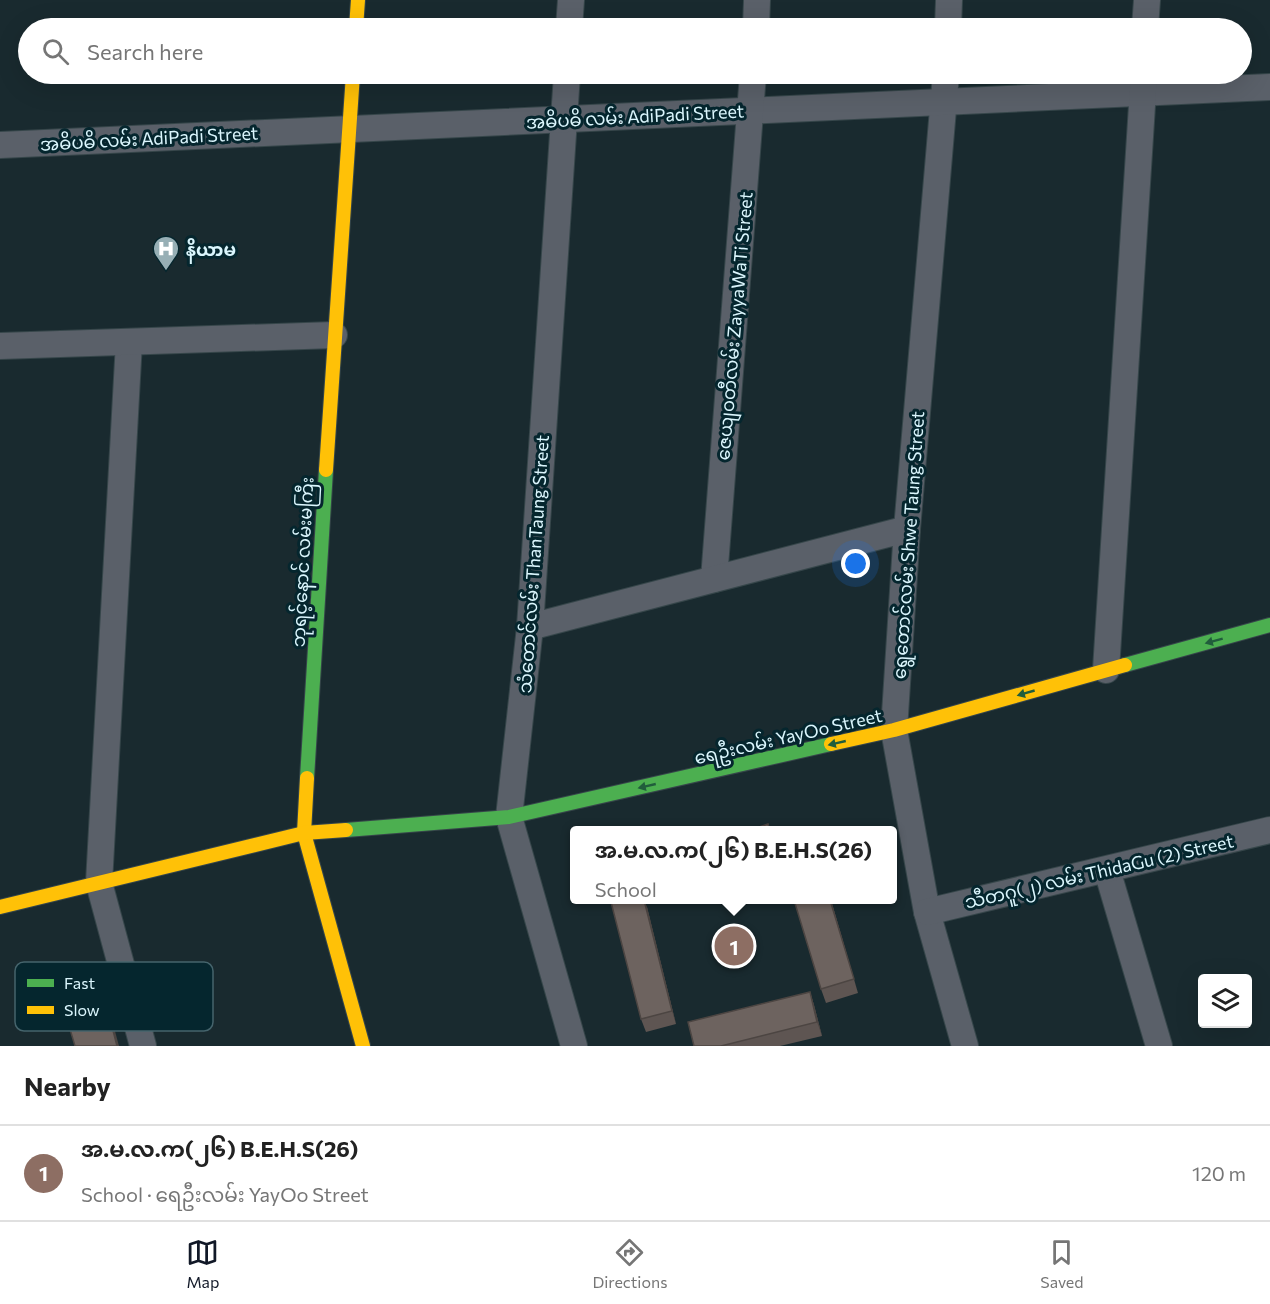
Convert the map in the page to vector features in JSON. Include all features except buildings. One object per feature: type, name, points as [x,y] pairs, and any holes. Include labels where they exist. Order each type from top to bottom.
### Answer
[{"type":"street","points":[[357,18],[358,0]]},
{"type":"street","points":[[570,18],[571,0]]},
{"type":"street","points":[[756,18],[757,0]]},
{"type":"street","points":[[948,18],[949,0]]},
{"type":"street","points":[[1145,18],[1146,0]]},
{"type":"street","name":"ဘုရင့်နောင် လမ်းမကြီး","points":[[352,84],[334,335],[304,834],[363,1046]]},
{"type":"street","name":"သံတောင်လမ်း ThanTaung Street","points":[[566,84],[530,627],[509,817],[574,1046]]},
{"type":"street","name":"ဇေယျဝတီလမ်း ZayyaWaTi Street","points":[[714,579],[752,84]]},
{"type":"street","name":"ရွေတောင်လမ်း Shwe Taung Street","points":[[946,84],[907,529],[894,730],[927,912],[965,1046]]},
{"type":"street","name":"အဓိပဓိ လမ်း AdiPadi Street","points":[[0,145],[945,102],[1133,84]]},
{"type":"street","points":[[1106,670],[1143,84]]},
{"type":"street","name":"အဓိပဓိ လမ်း AdiPadi Street","points":[[1175,84],[1270,87]]},
{"type":"street","points":[[0,346],[334,335]]},
{"type":"street","points":[[120,962],[99,883],[129,342]]},
{"type":"street","points":[[530,627],[907,529]]},
{"type":"street","name":"ရေဦးလမ်း YayOo Street","points":[[0,907],[304,834],[509,817],[894,730],[1270,626]]},
{"type":"street","name":"သီတဂူ(၂) လမ်း ThidaGu (2) Street","points":[[927,912],[1270,830]]},
{"type":"street","points":[[1107,870],[1160,1046]]},
{"type":"street","points":[[139,1031],[143,1046]]},
{"type":"traffic: fast","points":[[307,778],[326,470]]},
{"type":"traffic: fast","points":[[1125,665],[1270,625]]},
{"type":"traffic: fast","points":[[346,830],[509,817],[831,744]]},
{"type":"traffic: slow","points":[[357,18],[358,0]]},
{"type":"traffic: slow","points":[[326,470],[352,84]]},
{"type":"traffic: slow","points":[[831,744],[894,730],[1125,665]]},
{"type":"traffic: slow","points":[[307,778],[304,833],[363,1046]]},
{"type":"traffic: slow","points":[[0,907],[304,833],[346,830]]},
{"type":"place","name":"နိယာမ","points":[[166,272]]},
{"type":"place","name":"အ.မ.လ.က(၂၆) B.E.H.S(26)","points":[[734,946]]}]
